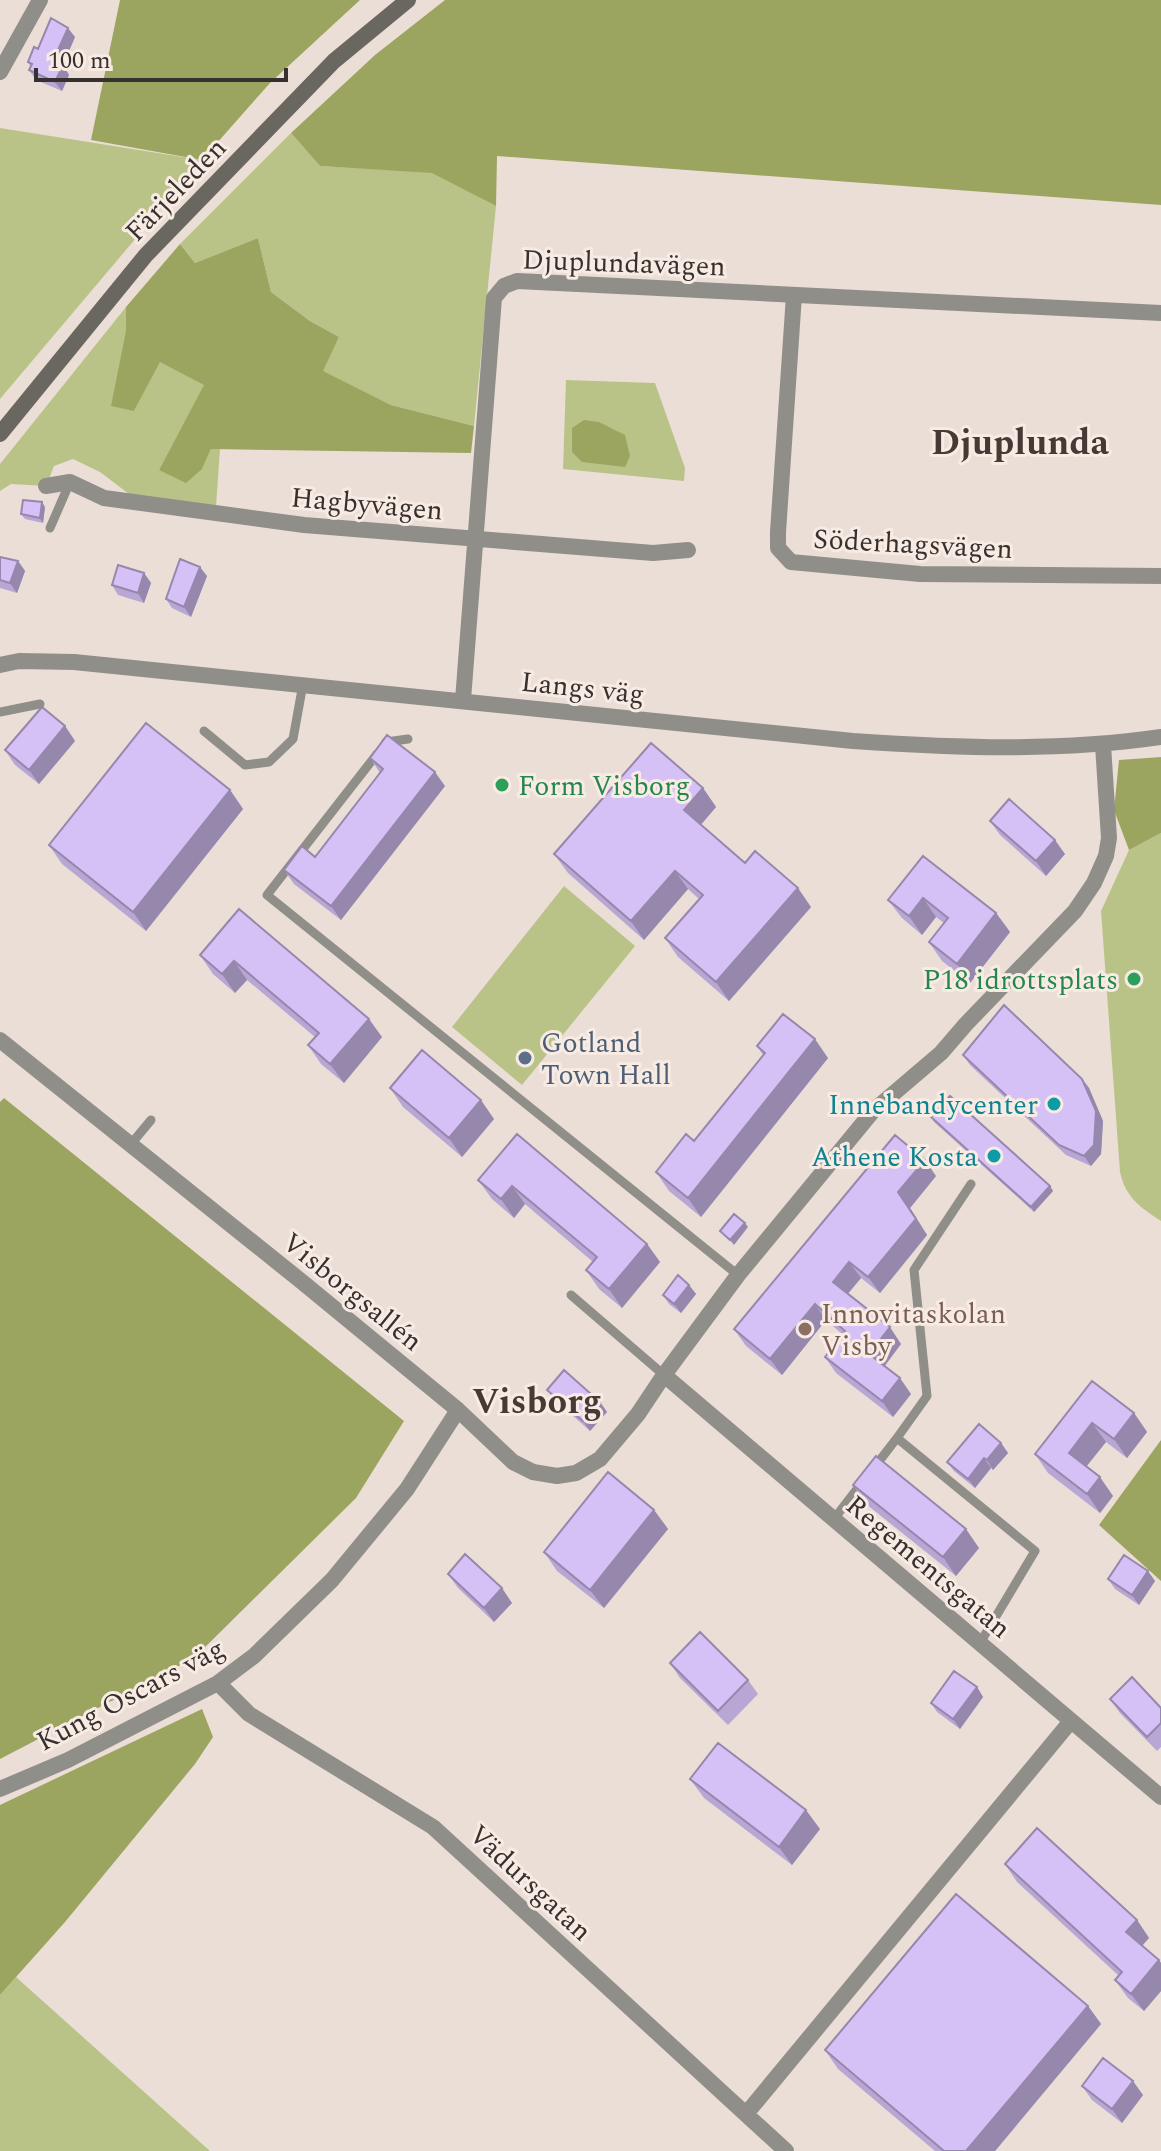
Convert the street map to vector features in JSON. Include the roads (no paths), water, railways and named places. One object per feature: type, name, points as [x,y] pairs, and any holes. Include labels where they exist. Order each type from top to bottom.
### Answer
[{"type":"main road","name":"Färjeleden","points":[[0,434],[146,255],[334,61],[408,0]]},
{"type":"street","points":[[0,72],[40,0]]},
{"type":"street","name":"Djuplundavägen","points":[[463,700],[494,298],[504,286],[517,281],[1161,313]]},
{"type":"street","name":"Söderhagsvägen","points":[[794,295],[778,532],[778,548],[791,562],[920,574],[1161,576]]},
{"type":"street","points":[[46,486],[70,482]]},
{"type":"street","name":"Hagbyvägen","points":[[70,482],[104,498],[304,525],[653,553],[688,550]]},
{"type":"street","name":"Langs väg","points":[[0,665],[19,661],[74,662],[924,746],[1103,745],[1161,737]]},
{"type":"street","name":"Visborgsallén","points":[[0,1040],[458,1410],[513,1462],[533,1472],[557,1476],[576,1473],[600,1459],[638,1414],[738,1275],[873,1111],[941,1053],[1075,911],[1106,856],[1109,838],[1103,745]]},
{"type":"street","name":"Regementsgatan","points":[[664,1375],[1161,1797]]},
{"type":"street","name":"Kung Oscars väg","points":[[0,1789],[68,1760],[218,1683],[254,1656],[332,1580],[407,1489],[458,1410]]},
{"type":"street","name":"Vädursgatan","points":[[218,1683],[249,1714],[433,1827],[786,2151]]},
{"type":"street","points":[[746,2114],[1071,1721]]},
{"type":"lane","points":[[50,528],[70,482]]},
{"type":"lane","points":[[204,731],[245,765],[269,762],[293,739],[303,684]]},
{"type":"lane","points":[[0,712],[40,704]]},
{"type":"lane","points":[[408,739],[387,740],[267,895],[738,1275]]},
{"type":"lane","points":[[131,1144],[151,1120]]},
{"type":"lane","points":[[834,1519],[927,1396],[914,1270],[971,1184]]},
{"type":"lane","points":[[571,1295],[664,1375]]},
{"type":"lane","points":[[897,1438],[1035,1551],[980,1643]]},
{"type":"place","name":"Form Visborg","points":[[502,785]]},
{"type":"place","name":"P18 idrottsplats","points":[[1134,979]]},
{"type":"place","name":"Gotland Town Hall","points":[[525,1058]]},
{"type":"place","name":"Innebandycenter","points":[[1054,1104]]},
{"type":"place","name":"Athene Kosta","points":[[994,1156]]},
{"type":"place","name":"Innovitaskolan Visby","points":[[805,1329]]},
{"type":"district","name":"Djuplunda","points":[[1020,441]]},
{"type":"district","name":"Visborg","points":[[537,1400]]}]
